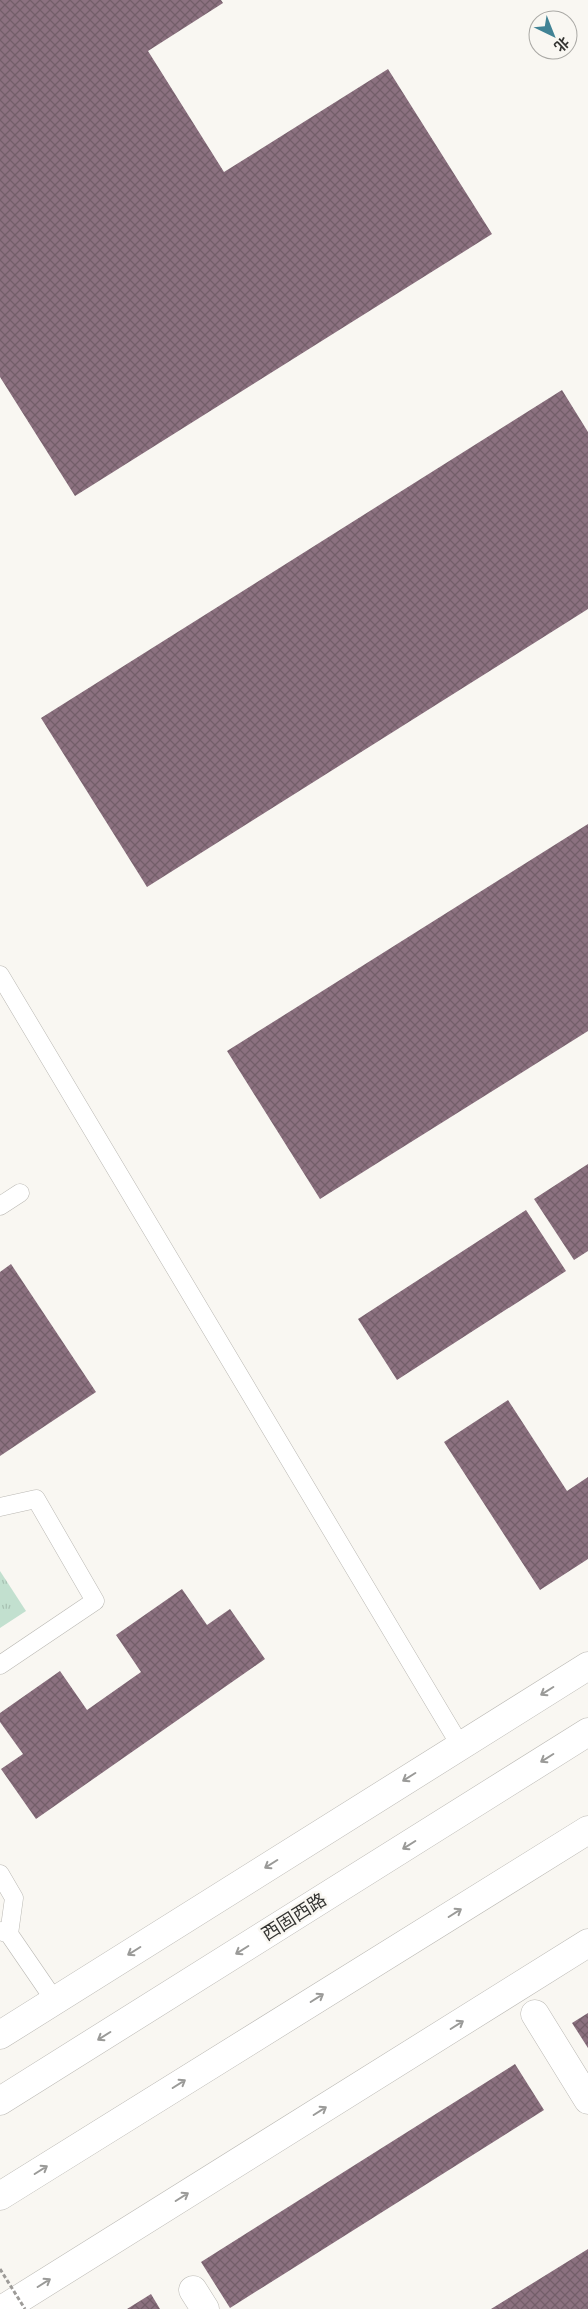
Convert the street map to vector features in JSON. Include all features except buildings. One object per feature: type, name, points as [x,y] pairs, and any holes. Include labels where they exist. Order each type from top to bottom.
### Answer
[{"type":"street","points":[[0,2035],[588,1666]]},
{"type":"street","name":"西固西路","points":[[0,2101],[588,1732]]},
{"type":"street","points":[[0,2196],[588,1830]]},
{"type":"street","points":[[3,2309],[588,1943]]},
{"type":"street","points":[[535,2014],[588,2100]]},
{"type":"lane","points":[[0,975],[460,1745]]},
{"type":"lane","points":[[0,1206],[20,1193]]},
{"type":"lane","points":[[0,1507],[36,1499],[95,1601],[0,1665]]},
{"type":"lane","points":[[0,1874],[14,1898],[5,1933],[55,2001]]},
{"type":"path","points":[[0,2269],[25,2309]]},
{"type":"green space","points":[[0,1571],[26,1611],[0,1628]]}]
